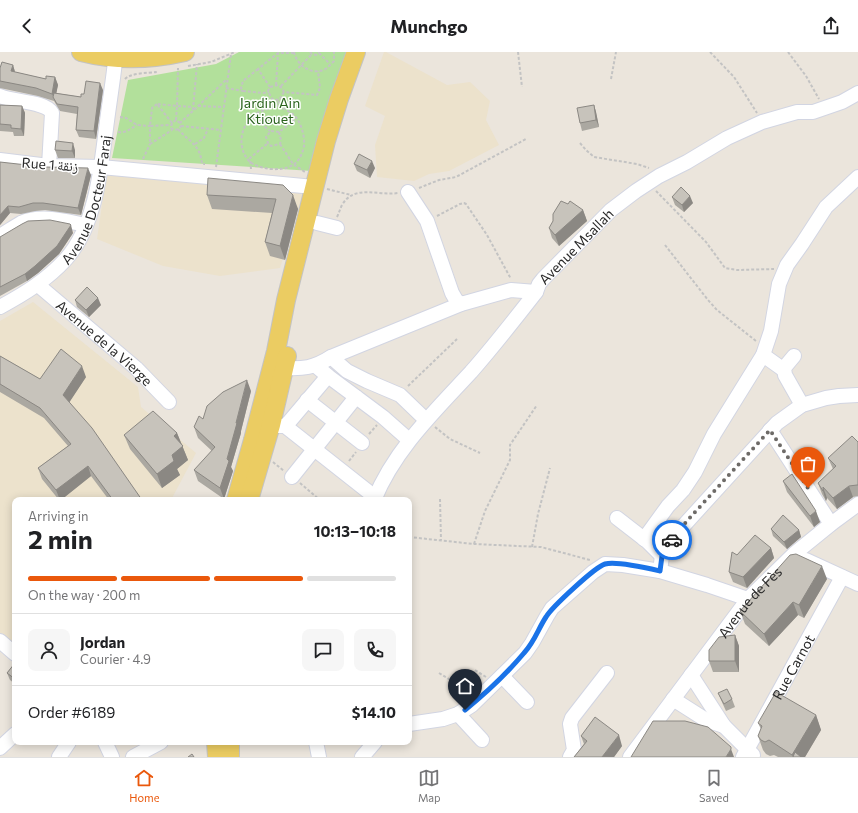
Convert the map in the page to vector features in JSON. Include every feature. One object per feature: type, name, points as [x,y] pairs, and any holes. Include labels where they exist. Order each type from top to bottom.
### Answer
[{"type":"main road","points":[[81,52],[144,58],[171,55],[191,58]]},
{"type":"main road","points":[[251,497],[278,426],[284,368],[298,298],[317,223],[320,188],[339,99],[356,52]]},
{"type":"main road","points":[[237,497],[276,351],[286,300],[353,87],[368,52]]},
{"type":"main road","points":[[216,745],[217,757]]},
{"type":"main road","points":[[230,745],[230,757]]},
{"type":"street","name":"Avenue Docteur Faraj","points":[[0,307],[38,285],[66,258],[80,240],[98,186],[116,55]]},
{"type":"street","name":"Avenue Msallah","points":[[376,497],[389,468],[409,440],[495,345],[536,292],[543,279],[611,210],[654,180],[727,138],[762,122],[798,112],[810,112],[824,108],[858,94]]},
{"type":"street","points":[[0,96],[44,106],[50,109],[52,113],[49,166]]},
{"type":"street","name":"Rue 1 زنقة","points":[[0,160],[49,166],[101,167],[320,188]]},
{"type":"street","points":[[644,539],[668,506],[683,490],[695,472],[714,434],[764,351],[771,331],[778,289],[785,268],[826,207],[858,176]]},
{"type":"street","points":[[408,192],[428,221],[452,293],[456,300],[461,304]]},
{"type":"street","points":[[0,236],[22,223],[31,220],[52,219],[86,225]]},
{"type":"street","points":[[317,223],[337,228]]},
{"type":"street","name":"Avenue de la Vierge","points":[[38,285],[136,368],[169,402]]},
{"type":"street","points":[[284,368],[300,369],[316,366],[331,357],[461,304],[516,290],[536,292]]},
{"type":"street","points":[[764,351],[784,370],[786,378],[802,405]]},
{"type":"street","points":[[784,370],[794,356]]},
{"type":"street","points":[[331,357],[347,370],[367,381],[400,395],[426,420]]},
{"type":"street","points":[[316,366],[383,417],[409,440]]},
{"type":"street","points":[[328,376],[307,400],[278,426],[315,449],[373,497]]},
{"type":"street","points":[[660,571],[662,556],[669,544],[686,522],[770,430],[784,417],[802,405],[826,398],[858,395]]},
{"type":"street","points":[[292,477],[356,397]]},
{"type":"street","points":[[307,400],[362,443]]},
{"type":"street","points":[[770,430],[831,524]]},
{"type":"street","name":"Avenue de Fès","points":[[630,757],[748,599],[794,554],[858,504]]},
{"type":"street","points":[[617,518],[644,539],[662,556]]},
{"type":"street","points":[[794,554],[858,584]]},
{"type":"street","points":[[412,724],[442,719],[465,710],[525,653],[552,608],[592,572],[605,564],[623,565],[660,571],[748,599]]},
{"type":"street","name":"Rue Carnot","points":[[748,755],[842,577]]},
{"type":"street","points":[[0,641],[12,651]]},
{"type":"street","points":[[576,755],[570,724],[572,718],[607,673]]},
{"type":"street","points":[[691,675],[724,726],[748,755]]},
{"type":"street","points":[[502,676],[527,702]]},
{"type":"street","points":[[673,699],[706,720],[724,726]]},
{"type":"street","points":[[458,714],[482,740]]},
{"type":"street","points":[[0,748],[12,737]]},
{"type":"street","points":[[59,757],[67,745]]},
{"type":"street","points":[[106,745],[112,757]]},
{"type":"street","points":[[133,757],[155,745]]},
{"type":"street","points":[[317,745],[319,757]]},
{"type":"street","points":[[362,757],[372,745]]},
{"type":"path","points":[[221,130],[180,125],[176,120],[178,68],[191,58],[211,62],[235,52]]},
{"type":"path","points":[[243,90],[241,85],[243,82],[278,53],[294,52],[298,62],[301,65],[309,70],[318,70],[327,67],[334,61],[334,52]]},
{"type":"path","points":[[280,86],[311,53],[316,55],[319,52],[330,64]]},
{"type":"path","points":[[518,52],[522,88]]},
{"type":"path","points":[[611,79],[616,52]]},
{"type":"path","points":[[710,52],[734,77],[762,122]]},
{"type":"path","points":[[788,52],[806,76],[824,108]]},
{"type":"path","points":[[276,85],[278,53]]},
{"type":"path","points":[[216,170],[231,54]]},
{"type":"path","points":[[191,58],[193,111]]},
{"type":"path","points":[[258,69],[270,87],[269,92],[272,99],[279,100]]},
{"type":"path","points":[[124,79],[128,75],[163,70]]},
{"type":"path","points":[[270,87],[276,85],[280,86],[284,92],[317,95],[320,88],[318,70]]},
{"type":"path","points":[[178,130],[180,125],[193,111],[228,78]]},
{"type":"path","points":[[226,88],[262,93],[269,92]]},
{"type":"path","points":[[278,105],[284,92]]},
{"type":"path","points":[[142,162],[150,144],[152,108],[157,104],[193,107]]},
{"type":"path","points":[[157,104],[171,124],[172,130]]},
{"type":"path","points":[[252,173],[249,161],[242,147],[242,134],[244,127],[253,117],[265,108],[271,108],[278,105]]},
{"type":"path","points":[[249,161],[262,168],[284,170],[299,159],[304,142],[301,128],[295,116],[278,105]]},
{"type":"path","points":[[198,106],[224,107]]},
{"type":"path","points":[[120,122],[120,116],[137,125],[150,126],[171,124],[176,120]]},
{"type":"path","points":[[253,117],[270,131],[278,132]]},
{"type":"path","points":[[278,132],[296,119]]},
{"type":"path","points":[[118,132],[128,131],[137,125]]},
{"type":"path","points":[[117,135],[118,128]]},
{"type":"path","points":[[195,144],[204,138],[208,129]]},
{"type":"path","points":[[150,144],[172,130],[178,130],[195,144],[201,156],[202,164],[207,164]]},
{"type":"path","points":[[270,131],[266,138],[271,146],[280,144]]},
{"type":"path","points":[[278,132],[281,140],[280,144],[293,164]]},
{"type":"path","points":[[249,161],[253,155],[268,142]]},
{"type":"path","points":[[580,143],[593,156],[651,169],[654,180],[706,242],[725,268],[738,270],[785,268]]},
{"type":"path","points":[[320,188],[351,195]]},
{"type":"path","points":[[428,221],[464,203],[469,207],[487,235],[509,274],[516,290]]},
{"type":"path","points":[[665,245],[717,310],[753,339],[764,351]]},
{"type":"path","points":[[474,544],[485,511],[510,460],[510,445],[537,405]]},
{"type":"path","points":[[426,420],[450,439],[480,453]]},
{"type":"path","points":[[532,547],[538,514],[550,468]]},
{"type":"path","points":[[440,499],[441,540]]},
{"type":"path","points":[[412,537],[474,544],[540,547],[605,564]]},
{"type":"path","points":[[439,673],[480,697]]},
{"type":"shaded area","points":[[384,52],[447,85],[470,82],[490,101],[486,120],[499,145],[449,171],[429,174],[414,181],[377,177],[375,145],[385,116],[365,106]]},
{"type":"shaded area","points":[[107,170],[304,191],[280,268],[220,276],[163,266],[97,239]]},
{"type":"shaded area","points":[[33,302],[138,387],[141,407],[196,453],[173,497],[12,497],[12,644],[0,635],[0,321]]},
{"type":"green space","name":"Jardin Ain Ktiouet","points":[[239,52],[351,52],[312,171],[112,158],[128,80],[216,64]]},
{"type":"building","points":[[2,62],[13,65],[11,71],[46,79],[46,76],[55,77],[52,94],[36,88],[0,81],[0,68]]},
{"type":"building","points":[[86,81],[100,83],[94,131],[76,130],[78,107],[57,104],[53,97],[54,93],[81,97],[81,94],[84,94]]},
{"type":"building","points":[[0,105],[22,106],[21,129],[11,128],[11,125],[0,124]]},
{"type":"building","points":[[594,105],[596,120],[580,123],[577,108]]},
{"type":"building","points":[[56,141],[73,143],[72,151],[55,150]]},
{"type":"building","points":[[359,154],[372,161],[367,170],[354,164]]},
{"type":"building","points":[[0,162],[45,167],[88,168],[78,208],[33,203],[19,207],[8,206],[0,215]]},
{"type":"building","points":[[208,178],[283,185],[293,195],[280,246],[265,242],[276,199],[207,195]]},
{"type":"building","points":[[681,187],[690,196],[682,205],[672,197]]},
{"type":"building","points":[[561,201],[568,204],[570,201],[583,210],[555,235],[549,228],[553,221],[553,214]]},
{"type":"building","points":[[50,220],[71,225],[57,246],[35,266],[25,274],[0,287],[0,237],[28,221]]},
{"type":"building","points":[[87,287],[98,298],[86,310],[75,300]]},
{"type":"building","points":[[61,349],[82,366],[63,395],[92,428],[140,497],[111,497],[88,466],[56,490],[38,468],[71,444],[40,408],[0,384],[0,356],[40,379]]},
{"type":"building","points":[[247,380],[227,459],[229,461],[220,488],[194,470],[215,447],[194,427],[199,416],[203,419],[207,406],[223,392]]},
{"type":"building","points":[[153,411],[177,433],[174,436],[183,446],[172,455],[174,461],[157,474],[124,435]]},
{"type":"building","points":[[852,436],[858,442],[858,485],[849,486],[833,498],[823,487],[823,491],[818,483],[836,466],[828,458]]},
{"type":"building","points":[[792,474],[816,511],[810,516],[783,481]]},
{"type":"building","points":[[783,515],[799,530],[784,542],[771,529]]},
{"type":"building","points":[[755,535],[771,548],[743,577],[729,572],[732,552],[737,555]]},
{"type":"building","points":[[796,554],[822,566],[799,605],[793,602],[764,634],[740,611],[790,555]]},
{"type":"building","points":[[735,635],[735,661],[709,661],[709,650],[719,637]]},
{"type":"building","points":[[12,667],[12,677],[7,673]]},
{"type":"building","points":[[727,689],[732,699],[724,704],[718,693]]},
{"type":"building","points":[[776,692],[816,715],[792,755],[769,740],[765,742],[761,740],[758,736],[762,726],[758,723]]},
{"type":"building","points":[[595,717],[619,735],[602,757],[574,757],[587,741],[581,736]]},
{"type":"building","points":[[653,721],[685,721],[708,727],[731,747],[731,749],[726,757],[631,757]]},
{"type":"building","points":[[795,752],[801,757],[793,757]]},
{"type":"way so far","points":[[672,540],[686,522],[770,430],[808,488]]},
{"type":"route","points":[[465,710],[525,653],[552,608],[592,572],[605,564],[616,564],[660,571],[662,556],[672,540]]}]
